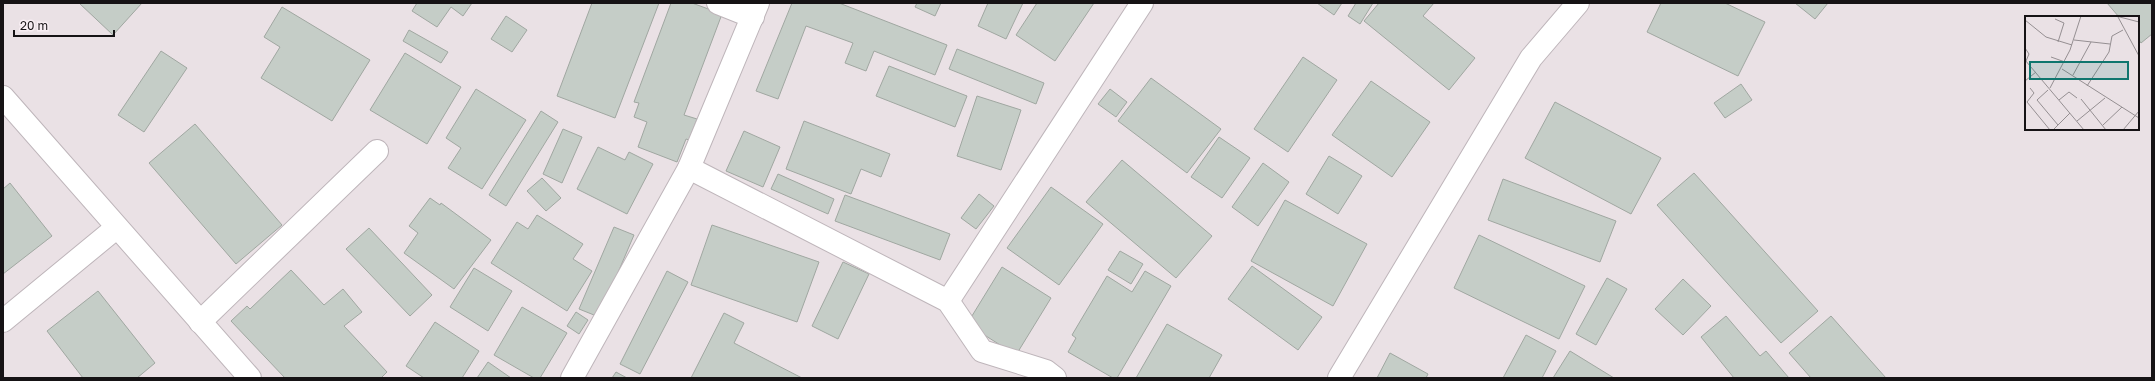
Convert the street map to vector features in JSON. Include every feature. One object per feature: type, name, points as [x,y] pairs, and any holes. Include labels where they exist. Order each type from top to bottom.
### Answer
[{"type":"street","points":[[572,378],[689,168],[756,10],[718,3]]},
{"type":"street","points":[[948,301],[1142,3]]},
{"type":"street","points":[[1339,378],[1531,58],[1578,3]]},
{"type":"street","points":[[3,97],[116,228],[250,378]]},
{"type":"street","points":[[200,322],[377,151]]},
{"type":"street","points":[[689,168],[948,301],[982,351],[1046,371],[1054,378]]},
{"type":"street","points":[[3,321],[116,228]]},
{"type":"building","points":[[79,3],[142,3],[113,35]]},
{"type":"building","points":[[417,3],[472,3],[463,16],[451,7],[437,27],[412,11]]},
{"type":"building","points":[[592,3],[659,3],[615,118],[557,96]]},
{"type":"building","points":[[671,3],[692,3],[722,14],[684,115],[697,119],[689,140],[686,139],[677,162],[638,147],[647,122],[634,117],[639,103],[634,102]]},
{"type":"building","points":[[792,3],[839,3],[947,45],[935,75],[874,51],[866,71],[845,63],[853,43],[806,26],[778,99],[756,91]]},
{"type":"building","points":[[917,3],[941,3],[935,16],[915,7]]},
{"type":"building","points":[[988,3],[1023,3],[1006,39],[978,26]]},
{"type":"building","points":[[1037,3],[1094,3],[1055,61],[1016,35]]},
{"type":"building","points":[[1317,3],[1342,3],[1334,15]]},
{"type":"building","points":[[1356,3],[1373,3],[1360,24],[1348,16]]},
{"type":"building","points":[[1379,3],[1434,3],[1423,16],[1475,58],[1449,90],[1364,21]]},
{"type":"building","points":[[1661,3],[1725,3],[1765,22],[1738,76],[1647,32]]},
{"type":"building","points":[[1795,3],[1828,3],[1815,19]]},
{"type":"building","points":[[2107,3],[2152,3],[2152,34],[2141,43],[2139,40],[2139,16],[2118,16]]},
{"type":"building","points":[[282,7],[370,60],[332,121],[261,78],[280,47],[264,37]]},
{"type":"building","points":[[506,16],[527,30],[512,52],[491,39]]},
{"type":"building","points":[[409,30],[448,52],[441,63],[403,41]]},
{"type":"building","points":[[957,49],[1044,83],[1036,104],[949,69]]},
{"type":"building","points":[[161,51],[187,68],[144,132],[118,115]]},
{"type":"building","points":[[405,53],[461,87],[427,144],[370,110]]},
{"type":"building","points":[[1303,57],[1337,80],[1288,152],[1254,129]]},
{"type":"building","points":[[889,66],[967,96],[955,127],[876,96]]},
{"type":"building","points":[[1151,78],[1221,129],[1187,173],[1118,121]]},
{"type":"building","points":[[1371,81],[1430,122],[1392,177],[1332,135]]},
{"type":"building","points":[[1741,84],[1752,100],[1725,118],[1714,103]]},
{"type":"building","points":[[476,89],[526,120],[482,189],[448,168],[461,148],[446,138]]},
{"type":"building","points":[[1110,89],[1127,102],[1116,117],[1098,104]]},
{"type":"building","points":[[977,96],[1021,110],[1001,170],[957,156]]},
{"type":"building","points":[[1555,102],[1661,158],[1631,214],[1525,158]]},
{"type":"building","points":[[541,111],[558,122],[506,206],[489,195]]},
{"type":"building","points":[[804,121],[890,154],[881,177],[861,169],[851,194],[786,169]]},
{"type":"building","points":[[195,124],[282,225],[236,264],[149,163]]},
{"type":"building","points":[[563,129],[582,137],[562,183],[543,174]]},
{"type":"building","points":[[744,131],[780,147],[763,187],[726,171]]},
{"type":"building","points":[[1219,137],[1250,158],[1222,198],[1191,177]]},
{"type":"building","points":[[598,147],[625,160],[629,152],[653,164],[627,214],[577,189]]},
{"type":"building","points":[[1329,156],[1362,176],[1338,214],[1306,194]]},
{"type":"building","points":[[1122,160],[1212,236],[1176,278],[1086,202]]},
{"type":"building","points":[[1263,163],[1289,182],[1258,226],[1232,207]]},
{"type":"building","points":[[1694,173],[1818,311],[1781,343],[1657,205]]},
{"type":"building","points":[[778,174],[834,199],[828,214],[771,189]]},
{"type":"building","points":[[542,178],[561,198],[546,211],[527,191]]},
{"type":"building","points":[[1503,179],[1616,221],[1600,262],[1488,220]]},
{"type":"building","points":[[10,183],[52,236],[3,274],[3,189]]},
{"type":"building","points":[[1051,187],[1103,224],[1059,285],[1007,248]]},
{"type":"building","points":[[979,194],[994,206],[976,229],[961,218]]},
{"type":"building","points":[[845,195],[950,234],[940,260],[835,221]]},
{"type":"building","points":[[430,198],[440,205],[441,203],[491,240],[454,289],[404,253],[418,233],[409,226]]},
{"type":"building","points":[[1285,200],[1367,244],[1333,306],[1251,261]]},
{"type":"building","points":[[537,215],[583,244],[573,259],[592,271],[567,311],[491,263],[517,222],[528,229]]},
{"type":"building","points":[[712,225],[819,262],[797,322],[691,285]]},
{"type":"building","points":[[614,227],[634,235],[599,317],[579,309]]},
{"type":"building","points":[[369,228],[432,295],[410,316],[346,249]]},
{"type":"building","points":[[1479,235],[1585,286],[1559,339],[1454,288]]},
{"type":"building","points":[[1120,251],[1143,264],[1131,284],[1108,270]]},
{"type":"building","points":[[843,262],[869,274],[838,339],[812,326]]},
{"type":"building","points":[[1252,266],[1322,317],[1298,350],[1228,299]]},
{"type":"building","points":[[1002,267],[1051,298],[1016,355],[967,324]]},
{"type":"building","points":[[474,268],[512,291],[488,331],[450,307]]},
{"type":"building","points":[[291,270],[324,305],[343,289],[362,312],[344,326],[387,372],[381,378],[285,378],[231,321],[247,306],[250,309]]},
{"type":"building","points":[[667,271],[688,282],[640,374],[620,364]]},
{"type":"building","points":[[1145,271],[1171,286],[1117,378],[1113,378],[1068,352],[1076,338],[1072,335],[1107,276],[1132,292]]},
{"type":"building","points":[[1607,278],[1627,289],[1596,345],[1576,334]]},
{"type":"building","points":[[1683,279],[1711,306],[1683,335],[1655,309]]},
{"type":"building","points":[[98,291],[155,363],[137,378],[83,378],[47,331]]},
{"type":"building","points":[[522,307],[567,333],[540,378],[534,378],[494,355]]},
{"type":"building","points":[[576,312],[588,320],[579,334],[567,326]]},
{"type":"building","points":[[724,313],[744,323],[734,343],[802,378],[691,378]]},
{"type":"building","points":[[1726,316],[1760,356],[1766,351],[1789,378],[1734,378],[1701,337]]},
{"type":"building","points":[[1831,316],[1886,378],[1811,378],[1789,353]]},
{"type":"building","points":[[435,322],[479,351],[462,378],[424,378],[406,366]]},
{"type":"building","points":[[1167,324],[1222,355],[1209,378],[1136,378]]},
{"type":"building","points":[[1526,335],[1556,351],[1542,378],[1503,378]]},
{"type":"building","points":[[1570,351],[1614,378],[1553,378]]},
{"type":"building","points":[[1390,353],[1428,374],[1426,378],[1377,378]]},
{"type":"building","points":[[488,362],[511,378],[477,378]]},
{"type":"building","points":[[616,372],[627,378],[612,378]]}]
